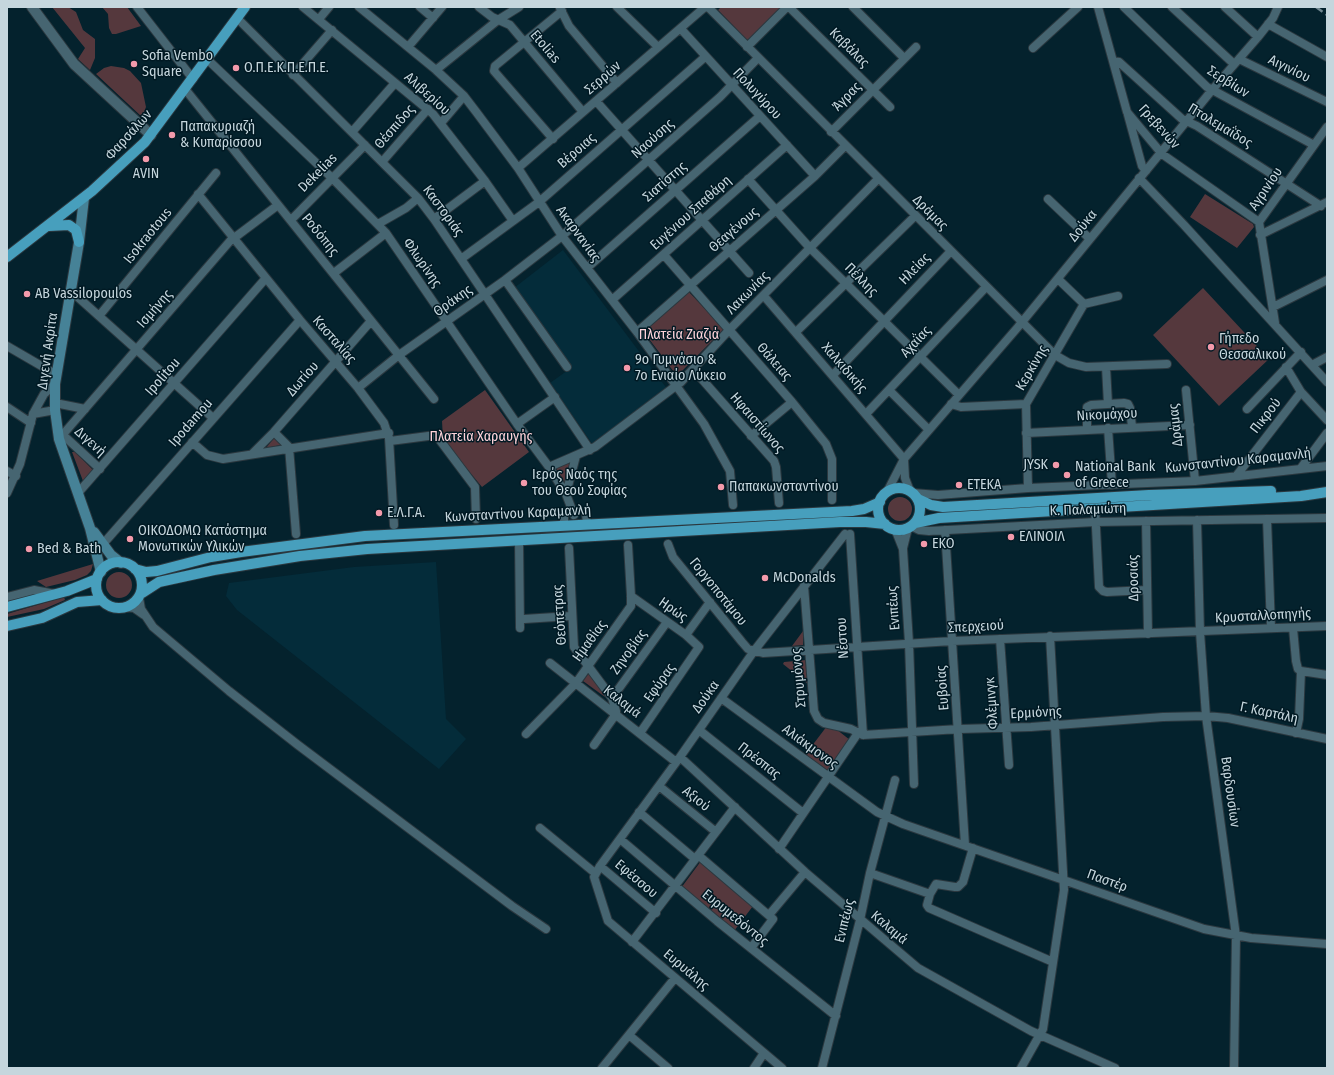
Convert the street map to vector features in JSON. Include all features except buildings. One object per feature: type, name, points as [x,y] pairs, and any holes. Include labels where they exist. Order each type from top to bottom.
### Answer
[{"type":"main road","name":"Φαρσάλων","points":[[7,257],[84,198],[120,167],[151,135],[208,60],[245,7]]},
{"type":"main road","name":"Διγενή Ακρίτα","points":[[84,198],[79,242],[56,380],[55,406],[60,437],[90,528],[99,576]]},
{"type":"main road","points":[[47,226],[69,225],[76,230],[79,242]]},
{"type":"main road","name":"Κωνσταντίνου Καραμανλή","points":[[887,492],[898,488],[931,505],[943,507],[1150,495],[1327,491]]},
{"type":"main road","name":"Κωνσταντίνου Καραμανλή","points":[[140,595],[159,582],[186,576],[292,557],[381,548],[840,522],[885,524],[895,529],[939,518],[1301,496],[1327,491]]},
{"type":"main road","points":[[885,524],[879,512],[880,502],[887,492]]},
{"type":"main road","points":[[911,526],[920,510],[913,495]]},
{"type":"main road","name":"Κωνσταντίνου Καραμανλή","points":[[135,569],[146,572],[157,571],[211,557],[358,537],[564,520],[852,510],[864,509],[880,502]]},
{"type":"main road","name":"Διγενή Ακρίτα","points":[[90,528],[111,555],[121,563]]},
{"type":"main road","points":[[7,607],[56,594],[99,576],[110,564],[121,563],[135,569],[143,583],[140,595],[125,607],[112,607],[102,600],[96,590],[99,576]]},
{"type":"main road","points":[[7,626],[42,618],[77,602],[102,600]]},
{"type":"street","points":[[32,7],[74,64],[151,135]]},
{"type":"street","points":[[137,7],[193,79]]},
{"type":"street","name":"Αλιβερίου","points":[[303,7],[428,109],[441,123],[513,221]]},
{"type":"street","points":[[319,19],[329,7]]},
{"type":"street","points":[[420,7],[433,18]]},
{"type":"street","points":[[408,47],[442,7]]},
{"type":"street","name":"Etolias","points":[[479,7],[498,20],[510,25],[584,112]]},
{"type":"street","points":[[436,70],[498,20],[519,7]]},
{"type":"street","points":[[617,7],[658,47]]},
{"type":"street","name":"Σερρών","points":[[518,168],[706,7]]},
{"type":"street","name":"Δράμας","points":[[706,7],[1055,355],[1069,363],[1086,367],[1167,364]]},
{"type":"street","points":[[747,47],[788,7]]},
{"type":"street","name":"Καβάλας","points":[[788,7],[890,107]]},
{"type":"street","points":[[853,7],[904,58]]},
{"type":"street","points":[[1033,48],[1078,7]]},
{"type":"street","name":"Γρεβενών","points":[[1098,7],[1127,112],[1160,153],[1259,222]]},
{"type":"street","name":"Αιγινίου","points":[[1172,7],[1236,61],[1327,102]]},
{"type":"street","points":[[1225,7],[1258,37]]},
{"type":"street","name":"Δούκα","points":[[887,492],[904,459],[1058,279],[1186,121],[1258,37],[1278,7]]},
{"type":"street","name":"Ακαρνανίας","points":[[361,8],[436,70],[464,96],[518,168],[562,236],[637,332],[704,424],[728,464],[732,479],[734,505]]},
{"type":"street","name":"Σερβίων","points":[[1127,8],[1156,39],[1212,90],[1314,145]]},
{"type":"street","points":[[553,139],[494,70],[495,66],[525,43],[561,9],[569,26],[617,83]]},
{"type":"street","name":"Καστοριάς","points":[[237,18],[418,198],[434,219],[590,450]]},
{"type":"street","points":[[1268,24],[1327,57]]},
{"type":"street","name":"Πολυγύρου","points":[[681,29],[815,176]]},
{"type":"street","points":[[293,74],[332,30]]},
{"type":"street","name":"Άγρας","points":[[831,132],[916,47]]},
{"type":"street","name":"Βέροιας","points":[[461,259],[539,202],[705,57]]},
{"type":"street","name":"Ναούσης","points":[[562,236],[732,86],[758,58]]},
{"type":"street","name":"Φλωρίνης","points":[[208,60],[332,178],[386,233],[517,424],[550,467],[566,494],[574,514]]},
{"type":"street","name":"Πτολεμαΐδος","points":[[1113,61],[1119,62],[1176,115],[1197,126],[1286,183],[1324,204]]},
{"type":"street","points":[[352,132],[395,83]]},
{"type":"street","name":"Ροδόπης","points":[[185,89],[434,399]]},
{"type":"street","points":[[441,123],[464,96]]},
{"type":"street","points":[[596,101],[749,273]]},
{"type":"street","name":"Θέσπιδος","points":[[382,162],[428,109]]},
{"type":"street","points":[[1127,112],[1142,166],[1146,170]]},
{"type":"street","name":"Σιατίστης","points":[[587,268],[760,116]]},
{"type":"street","name":"Αγρινίου","points":[[1275,323],[1259,222],[1327,127]]},
{"type":"street","name":"Dekelias","points":[[291,220],[365,145]]},
{"type":"street","name":"Ευγένιου Σπαθάρη","points":[[612,300],[787,146]]},
{"type":"street","name":"Θεαγένους","points":[[637,332],[815,176],[845,146]]},
{"type":"street","name":"Isokraotous","points":[[99,316],[216,173]]},
{"type":"street","points":[[1139,178],[1275,323],[1327,382]]},
{"type":"street","name":"Πέλλης","points":[[748,179],[810,248],[959,395]]},
{"type":"street","name":"Λακωνίας","points":[[550,467],[590,450],[676,386],[878,179]]},
{"type":"street","points":[[434,219],[485,181]]},
{"type":"street","name":"Κασταλίας","points":[[198,194],[300,320],[358,388],[384,423],[389,437],[394,525]]},
{"type":"street","points":[[378,224],[406,208],[418,198]]},
{"type":"street","points":[[1048,199],[1090,238]]},
{"type":"street","points":[[1260,235],[1324,204]]},
{"type":"street","name":"Ισμήνης","points":[[60,437],[234,237],[278,205]]},
{"type":"street","points":[[796,332],[915,216]]},
{"type":"street","points":[[334,273],[386,233]]},
{"type":"street","name":"Θράκης","points":[[358,388],[399,355],[505,280],[562,236]]},
{"type":"street","name":"Ηλείας","points":[[833,375],[950,251]]},
{"type":"street","name":"Θάλειας","points":[[664,255],[821,437],[830,452],[832,500]]},
{"type":"street","name":"Ipolitou","points":[[78,493],[175,384],[266,278]]},
{"type":"street","points":[[1058,279],[1084,304],[1118,296]]},
{"type":"street","points":[[505,280],[567,367]]},
{"type":"street","points":[[1272,308],[1327,280]]},
{"type":"street","name":"Αχαΐας","points":[[866,414],[986,287]]},
{"type":"street","points":[[71,291],[214,418]]},
{"type":"street","name":"Χαλκιδικής","points":[[764,296],[904,459]]},
{"type":"street","name":"Κερκίνης","points":[[1028,488],[1026,404],[1084,304]]},
{"type":"street","name":"Ipodamou","points":[[103,544],[300,320]]},
{"type":"street","name":"Δωτίου","points":[[252,453],[274,432],[371,321]]},
{"type":"street","points":[[7,346],[56,380],[44,394],[33,414],[16,476],[7,492]]},
{"type":"street","points":[[1247,409],[1301,352]]},
{"type":"street","points":[[1312,365],[1327,357]]},
{"type":"street","points":[[1106,367],[1108,404]]},
{"type":"street","points":[[1286,367],[1301,392],[1327,420]]},
{"type":"street","name":"Ηφαιστίωνος","points":[[693,369],[774,461],[776,467],[779,503]]},
{"type":"street","points":[[889,390],[929,430]]},
{"type":"street","name":"Δράμας","points":[[1186,390],[1195,481]]},
{"type":"street","name":"Πικρού","points":[[1237,475],[1301,392]]},
{"type":"street","points":[[517,424],[555,397]]},
{"type":"street","points":[[751,436],[792,402]]},
{"type":"street","points":[[952,404],[961,407],[1026,404]]},
{"type":"street","points":[[1087,429],[1087,407],[1091,405],[1108,404],[1128,404],[1132,427]]},
{"type":"street","points":[[33,414],[55,406],[85,409]]},
{"type":"street","points":[[7,407],[31,423]]},
{"type":"street","name":"Νικομάχου","points":[[1026,433],[1190,425]]},
{"type":"street","points":[[1108,428],[1112,485]]},
{"type":"street","points":[[274,432],[289,447],[296,534]]},
{"type":"street","points":[[1301,468],[1327,433]]},
{"type":"street","points":[[192,442],[207,455],[218,459],[289,447],[389,437],[436,435],[475,487],[476,519]]},
{"type":"street","name":"Διγενή","points":[[60,437],[100,469]]},
{"type":"street","points":[[566,494],[576,456]]},
{"type":"street","points":[[904,459],[905,475],[913,495]]},
{"type":"street","name":"Κωνσταντίνου Καραμανλή","points":[[913,495],[938,495],[1028,488],[1195,481],[1237,475],[1327,466]]},
{"type":"street","points":[[7,471],[16,476]]},
{"type":"street","points":[[1095,508],[1099,587],[1103,591],[1108,592],[1147,590]]},
{"type":"street","points":[[1267,518],[1271,628]]},
{"type":"street","name":"Κ. Παλαμιώτη","points":[[911,526],[922,531],[1096,522],[1327,518]]},
{"type":"street","name":"Βαρδουσίων","points":[[1197,520],[1200,632],[1206,716],[1236,936],[1234,1068]]},
{"type":"street","name":"Δροσιάς","points":[[1146,521],[1148,634]]},
{"type":"street","name":"Ενιπέως","points":[[903,549],[911,526]]},
{"type":"street","name":"Ενιπέως","points":[[895,529],[903,549],[909,644],[914,784]]},
{"type":"street","name":"Ευβοίας","points":[[930,894],[934,886],[938,883],[955,888],[960,886],[967,870],[969,846],[952,641],[945,530]]},
{"type":"street","name":"Δούκα","points":[[597,872],[754,651],[804,586],[848,534]]},
{"type":"street","name":"Νέστου","points":[[848,534],[863,735]]},
{"type":"street","points":[[519,540],[520,628]]},
{"type":"street","name":"Γοργοποτάμου","points":[[668,544],[673,557],[742,642],[754,651]]},
{"type":"street","name":"Ημαθίας","points":[[526,734],[576,683],[631,606],[628,545]]},
{"type":"street","name":"Θεόπετρας","points":[[569,548],[571,616],[574,647],[612,698],[616,714]]},
{"type":"street","name":"Στρυμόνος","points":[[804,586],[810,650],[812,705],[816,716],[824,723],[851,729],[863,735]]},
{"type":"street","points":[[7,597],[34,590],[56,594]]},
{"type":"street","points":[[140,595],[141,609],[150,624],[159,632],[298,745],[512,906],[546,929]]},
{"type":"street","name":"Ηρώς","points":[[631,596],[686,635],[699,647]]},
{"type":"street","points":[[686,635],[710,602]]},
{"type":"street","points":[[125,607],[134,608],[146,616]]},
{"type":"street","points":[[524,619],[571,616]]},
{"type":"street","name":"Ζηνοβίας","points":[[612,698],[668,622]]},
{"type":"street","name":"Κρυσταλλοπηγής","points":[[1200,632],[1327,626]]},
{"type":"street","points":[[1293,628],[1296,661],[1298,669],[1301,671],[1299,719],[1296,733]]},
{"type":"street","name":"Σπερχειού","points":[[754,651],[763,653],[857,646],[1050,636],[1200,632]]},
{"type":"street","points":[[1021,1068],[1040,1035],[1044,1023],[1064,890],[1050,636]]},
{"type":"street","name":"Φλέμινγκ","points":[[1000,639],[1009,765]]},
{"type":"street","name":"Εφύρας","points":[[640,733],[699,647]]},
{"type":"street","name":"Καλαμά","points":[[550,663],[640,733],[678,760],[735,807],[805,872],[918,968],[1040,1035],[1115,1068]]},
{"type":"street","points":[[1301,671],[1327,674]]},
{"type":"street","name":"Αλιάκμονος","points":[[721,698],[828,777],[885,816]]},
{"type":"street","points":[[594,744],[616,714]]},
{"type":"street","name":"Ερμιόνης","points":[[863,735],[1054,725],[1163,717],[1206,716]]},
{"type":"street","name":"Γ. Καρτάλη","points":[[1206,716],[1228,718],[1327,739]]},
{"type":"street","name":"Πρέσπας","points":[[699,730],[803,813]]},
{"type":"street","points":[[779,849],[828,777],[863,735]]},
{"type":"street","name":"Ενιπέως","points":[[822,1068],[860,920],[870,873],[895,780]]},
{"type":"street","name":"Αξιού","points":[[659,786],[716,832]]},
{"type":"street","points":[[632,942],[676,887],[735,807]]},
{"type":"street","points":[[639,812],[773,919],[750,948]]},
{"type":"street","name":"Παστέρ","points":[[885,816],[1204,929],[1236,936],[1327,944]]},
{"type":"street","name":"Εφέσσου","points":[[540,828],[597,872],[656,913]]},
{"type":"street","name":"Ευρυμεδόντος","points":[[620,839],[750,948],[836,1016]]},
{"type":"street","name":"Ευρυάλης","points":[[597,872],[608,921],[782,1068]]},
{"type":"street","points":[[769,915],[805,872]]},
{"type":"street","points":[[870,873],[930,894],[927,905],[931,910],[1053,962]]},
{"type":"street","points":[[602,1068],[675,978]]},
{"type":"street","points":[[629,1035],[668,1068]]},
{"type":"street","points":[[754,1068],[764,1053]]},
{"type":"shaded area","points":[[563,250],[668,390],[593,445],[550,383],[571,368],[514,288]]},
{"type":"shaded area","points":[[436,562],[446,719],[466,739],[439,769],[237,610],[226,596],[229,583],[354,567]]},
{"type":"green space","points":[[52,7],[68,7],[76,12],[83,30],[95,39],[95,58],[90,70],[78,59],[85,48]]},
{"type":"green space","points":[[102,7],[127,7],[141,26],[112,34],[109,28],[108,14]]},
{"type":"green space","points":[[721,7],[779,7],[782,10],[749,42],[718,10]]},
{"type":"green space","points":[[111,66],[124,68],[130,71],[141,83],[146,107],[142,117],[96,74],[104,68]]},
{"type":"green space","points":[[1205,194],[1253,224],[1254,227],[1237,248],[1190,217]]},
{"type":"green space","name":"Γήπεδο Θεσσαλικού","points":[[1203,288],[1269,359],[1219,406],[1153,335]]},
{"type":"green space","name":"Πλατεία Ζιαζιά","points":[[688,291],[724,329],[677,376],[643,331]]},
{"type":"green space","name":"Πλατεία Χαραυγής","points":[[485,390],[529,452],[482,487],[443,440],[442,421]]},
{"type":"green space","points":[[274,438],[281,445],[266,448]]},
{"type":"green space","points":[[72,452],[75,452],[94,471],[87,480],[83,481]]},
{"type":"green space","points":[[571,461],[565,483],[556,468]]},
{"type":"green space","points":[[900,497],[909,500],[912,509],[909,518],[900,521],[891,518],[888,509],[891,500]]},
{"type":"green space","points":[[93,564],[91,571],[87,575],[75,580],[46,587],[37,581]]},
{"type":"green space","points":[[119,572],[128,576],[132,585],[128,594],[119,598],[110,594],[106,585],[110,576]]},
{"type":"green space","points":[[64,597],[65,600],[44,609],[7,617],[7,614]]},
{"type":"green space","points":[[803,631],[803,645],[792,646]]},
{"type":"green space","points":[[806,660],[808,684],[783,664],[784,662]]},
{"type":"green space","points":[[589,673],[604,694],[605,697],[583,681]]},
{"type":"green space","points":[[827,726],[836,729],[850,740],[828,772],[805,755]]},
{"type":"green space","points":[[701,861],[753,906],[734,931],[681,888]]},
{"type":"railway","points":[[1316,7],[1327,15]]},
{"type":"place","name":"Sofia Vembo Square","points":[[134,64]]},
{"type":"place","name":"Ο.Π.Ε.Κ.Π.Ε.Π.Ε.","points":[[236,68]]},
{"type":"place","name":"Παπακυριαζή & Κυπαρίσσου","points":[[172,135]]},
{"type":"place","name":"AVIN","points":[[146,159]]},
{"type":"place","name":"AB Vassilopoulos","points":[[27,294]]},
{"type":"place","name":"Γήπεδο Θεσσαλικού","points":[[1211,347]]},
{"type":"place","name":"9ο Γυμνάσιο & 7ο Ενιαίο Λύκειο","points":[[627,368]]},
{"type":"place","name":"JYSK","points":[[1056,465]]},
{"type":"place","name":"National Bank of Greece","points":[[1067,475]]},
{"type":"place","name":"Ιερός Ναός της του Θεού Σοφίας","points":[[524,483]]},
{"type":"place","name":"ΕΤΕΚΑ","points":[[959,485]]},
{"type":"place","name":"Παπακωνσταντίνου","points":[[721,487]]},
{"type":"place","name":"Ε.Λ.Γ.Α.","points":[[379,513]]},
{"type":"place","name":"ΕΛΙΝΟΙΛ","points":[[1011,537]]},
{"type":"place","name":"ΟΙΚΟΔΟΜΩ Κατάστημα Μονωτικών Υλικών","points":[[130,539]]},
{"type":"place","name":"EKO","points":[[924,544]]},
{"type":"place","name":"Bed & Bath","points":[[29,549]]},
{"type":"place","name":"McDonalds","points":[[765,578]]}]
